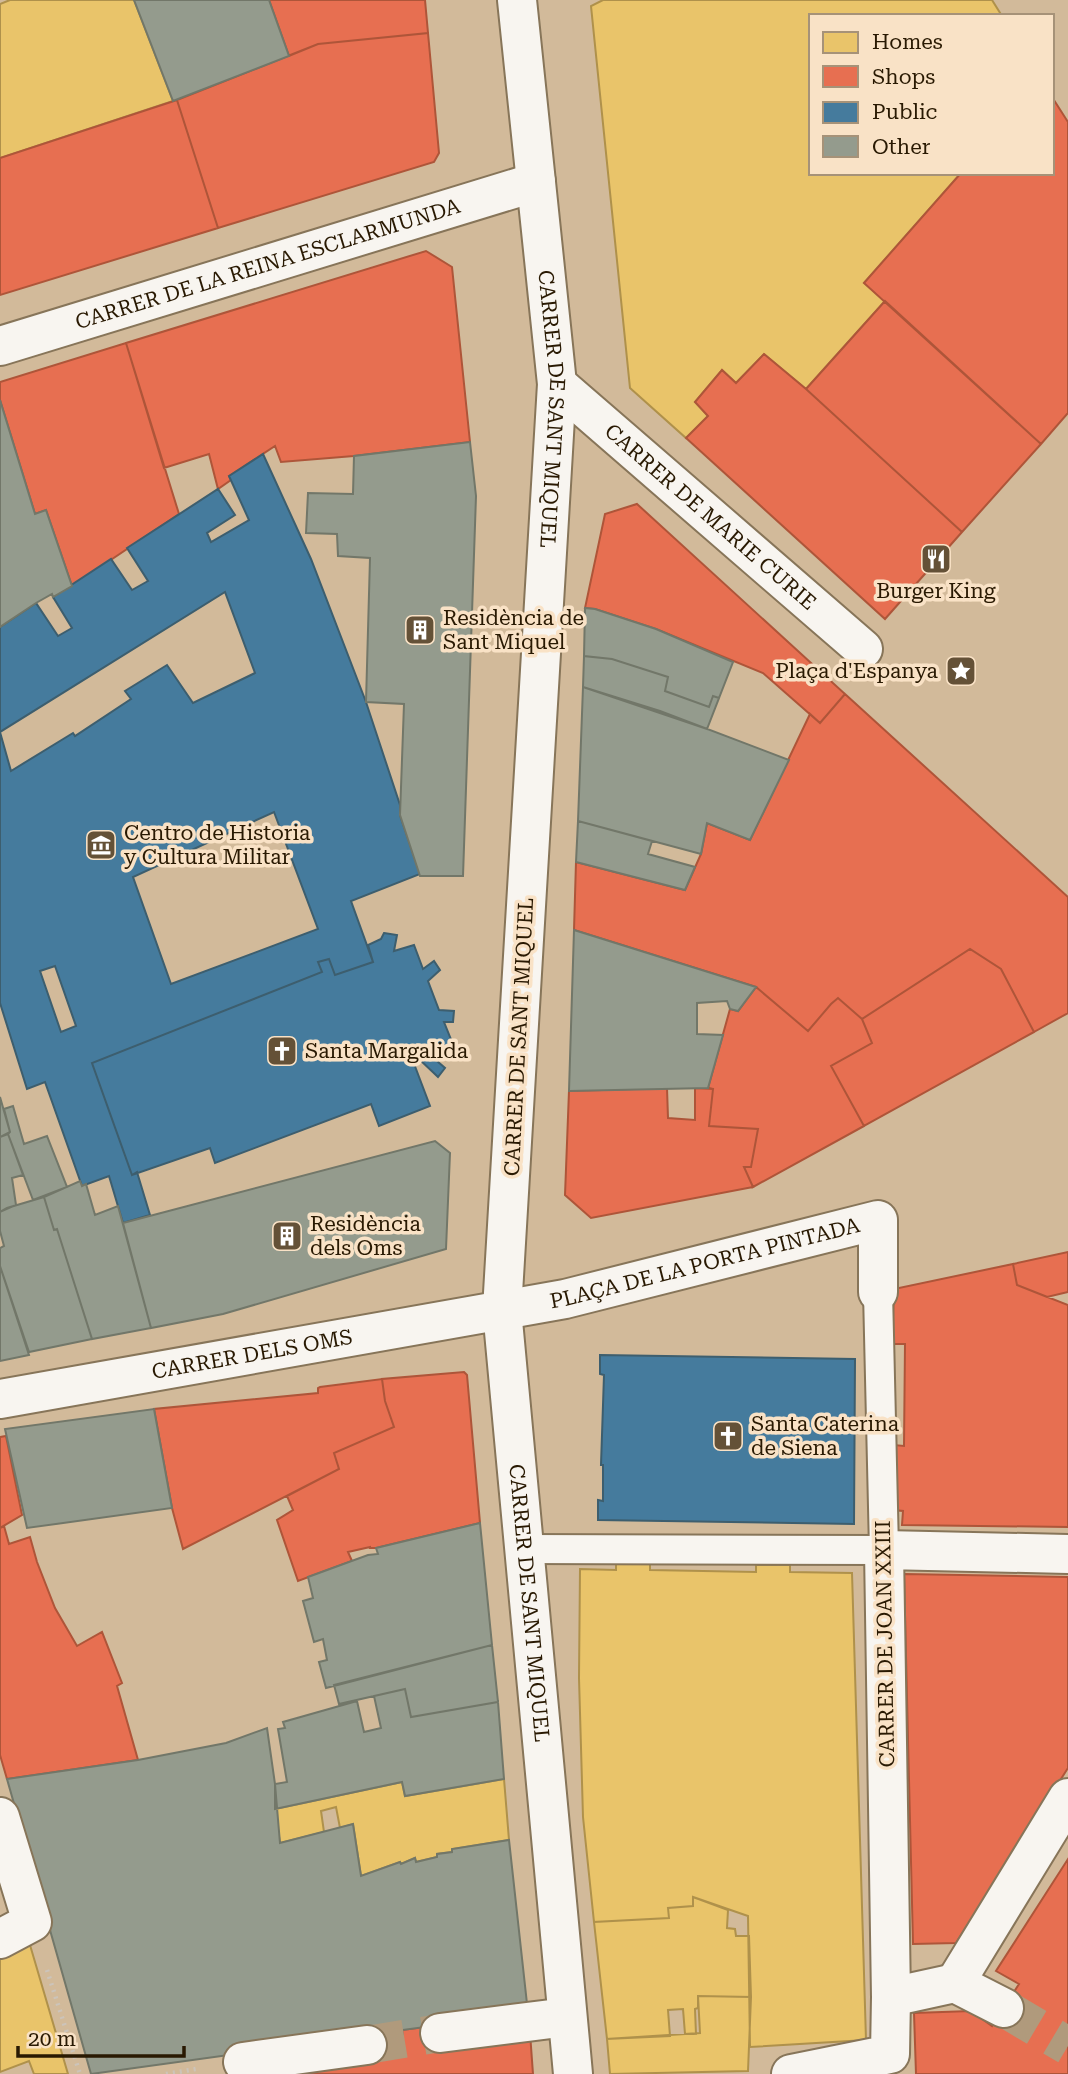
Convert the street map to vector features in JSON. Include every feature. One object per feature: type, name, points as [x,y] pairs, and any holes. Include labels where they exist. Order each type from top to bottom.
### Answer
[{"type":"street","name":"CARRER DE SANT MIQUEL","points":[[517,0],[557,384],[502,1310],[573,2074]]},
{"type":"street","name":"CARRER DE LA REINA ESCLARMUNDA","points":[[0,346],[536,182]]},
{"type":"street","name":"CARRER DE MARIE CURIE","points":[[557,384],[863,649]]},
{"type":"street","name":"PLAÇA DE LA PORTA PINTADA","points":[[502,1310],[565,1299],[878,1220],[878,1292]]},
{"type":"street","name":"CARRER DELS OMS","points":[[0,1399],[502,1310]]},
{"type":"street","points":[[884,1550],[1068,1554]]},
{"type":"street","name":"CARRER DE JOAN XXIII","points":[[791,2074],[890,2054],[884,1550]]},
{"type":"street","points":[[955,1983],[1068,1798]]},
{"type":"street","points":[[0,1817],[16,1931]]},
{"type":"street","points":[[891,1997],[955,1983],[1004,2008]]},
{"type":"street","points":[[440,2033],[567,2017]]},
{"type":"street","points":[[243,2062],[367,2045]]},
{"type":"lane","name":"CARRER DE JOAN XXIII","points":[[878,1292],[884,1550]]},
{"type":"lane","points":[[524,1549],[884,1550]]},
{"type":"path","points":[[16,1931],[80,2074]]},
{"type":"building: Homes","points":[[10,0],[134,0],[173,101],[0,158],[0,4]]},
{"type":"building: Homes","points":[[603,0],[992,0],[1001,14],[809,14],[809,175],[959,175],[864,283],[885,301],[806,389],[764,354],[736,383],[722,370],[695,402],[708,416],[686,438],[630,388],[591,6]]},
{"type":"building: Homes","points":[[616,1561],[650,1562],[650,1570],[756,1572],[756,1565],[790,1565],[790,1572],[852,1573],[866,2040],[750,2047],[748,1916],[693,1897],[693,1906],[668,1908],[669,1918],[594,1922],[583,1817],[579,1678],[580,1569],[616,1570]]},
{"type":"building: Homes","points":[[504,1779],[509,1840],[452,1849],[452,1852],[416,1862],[415,1858],[361,1876],[353,1824],[340,1828],[336,1807],[321,1811],[324,1832],[280,1843],[275,1809],[402,1782],[405,1796]]},
{"type":"building: Homes","points":[[693,1897],[728,1910],[727,1928],[735,1929],[736,1936],[749,1936],[751,1997],[698,1996],[698,2008],[695,2009],[696,2034],[685,2034],[683,2009],[668,2010],[670,2036],[607,2039],[594,1922],[669,1918],[668,1908],[693,1906]]},
{"type":"building: Homes","points":[[30,1945],[68,2074],[34,2074],[29,2061],[0,2072],[0,1958]]},
{"type":"building: Homes","points":[[698,1996],[751,1997],[748,2071],[610,2074],[607,2039],[700,2033]]},
{"type":"building: Shops","points":[[269,0],[425,0],[428,33],[318,44],[289,56]]},
{"type":"building: Shops","points":[[428,33],[439,153],[434,162],[218,228],[177,100],[318,44]]},
{"type":"building: Shops","points":[[177,100],[218,228],[0,295],[0,158]]},
{"type":"building: Shops","points":[[1054,100],[1068,122],[1068,413],[1041,444],[864,283],[959,175],[1054,175]]},
{"type":"building: Shops","points":[[426,251],[452,267],[470,442],[281,462],[275,446],[229,476],[231,480],[218,489],[209,454],[164,468],[126,343]]},
{"type":"building: Shops","points":[[885,301],[1041,444],[962,532],[806,389]]},
{"type":"building: Shops","points":[[126,343],[179,514],[72,586],[46,510],[35,514],[0,400],[0,382]]},
{"type":"building: Shops","points":[[764,354],[962,532],[885,619],[686,438],[708,416],[695,402],[722,370],[736,383]]},
{"type":"building: Shops","points":[[637,504],[845,694],[820,723],[763,673],[656,629],[585,608],[605,514]]},
{"type":"building: Shops","points":[[845,694],[1068,897],[1068,1013],[1034,1032],[1001,969],[970,949],[862,1019],[838,998],[808,1031],[756,987],[574,930],[576,862],[685,890],[701,854],[707,823],[750,840],[810,714],[820,723]]},
{"type":"building: Shops","points":[[970,949],[1001,969],[1034,1032],[864,1126],[831,1066],[872,1043],[862,1019]]},
{"type":"building: Shops","points":[[756,987],[808,1031],[838,998],[862,1019],[872,1043],[831,1066],[864,1126],[753,1187],[744,1167],[751,1167],[758,1129],[709,1126],[713,1089],[708,1088],[730,1009],[738,1011]]},
{"type":"building: Shops","points":[[667,1088],[668,1118],[695,1120],[695,1088],[713,1089],[709,1126],[758,1129],[751,1167],[744,1167],[753,1187],[591,1218],[565,1195],[569,1091]]},
{"type":"building: Shops","points":[[1068,1252],[1068,1292],[1047,1297],[1017,1285],[1013,1264]]},
{"type":"building: Shops","points":[[1013,1264],[1017,1285],[1068,1305],[1068,1527],[902,1525],[903,1511],[893,1510],[894,1445],[904,1446],[905,1344],[892,1344],[894,1289]]},
{"type":"building: Shops","points":[[464,1372],[467,1375],[480,1523],[376,1548],[348,1552],[352,1561],[298,1581],[277,1520],[293,1510],[287,1496],[339,1469],[334,1453],[394,1427],[385,1401],[382,1379]]},
{"type":"building: Shops","points":[[382,1379],[385,1401],[394,1427],[334,1453],[339,1469],[183,1549],[172,1508],[154,1409],[318,1393],[320,1387]]},
{"type":"building: Shops","points":[[6,1436],[22,1515],[0,1528],[0,1437]]},
{"type":"building: Shops","points":[[4,1526],[9,1544],[30,1537],[55,1608],[77,1646],[102,1632],[122,1683],[117,1686],[138,1760],[7,1779],[0,1755],[0,1528]]},
{"type":"building: Shops","points":[[904,1574],[1068,1577],[1068,1768],[956,1943],[913,1944]]},
{"type":"building: Shops","points":[[1068,1859],[1068,2074],[916,2074],[914,2013],[971,2011],[992,2026],[1019,1984],[996,1971]]},
{"type":"building: Shops","points":[[439,2025],[530,2033],[533,2074],[241,2074],[404,2050],[402,2030]]},
{"type":"building: Public","name":"Centro de Historia y Cultura Militar","points":[[263,454],[311,559],[366,702],[420,874],[351,901],[373,962],[335,975],[329,959],[318,962],[322,972],[92,1063],[132,1175],[137,1172],[150,1215],[123,1223],[109,1176],[82,1186],[45,1082],[27,1089],[0,1003],[0,732],[0,627],[36,603],[58,636],[72,628],[53,597],[111,559],[132,590],[148,581],[127,548],[218,489],[235,515],[207,533],[211,542],[249,520],[229,476]],"holes":[[[225,592],[255,673],[193,703],[167,665],[125,691],[131,699],[75,736],[73,733],[11,771],[0,732]],[[274,812],[318,929],[171,984],[133,877]],[[55,966],[76,1026],[61,1032],[40,971]]]},
{"type":"building: Public","name":"Santa Margalida","points":[[384,933],[397,935],[394,951],[414,945],[423,969],[434,961],[440,970],[428,981],[439,1010],[454,1011],[453,1022],[444,1022],[454,1047],[430,1055],[445,1068],[438,1077],[418,1058],[413,1061],[430,1106],[379,1126],[371,1104],[215,1163],[210,1148],[132,1175],[92,1063],[322,972],[318,962],[329,959],[335,975],[373,962],[368,945],[381,939]]},
{"type":"building: Public","name":"Santa Caterina de Siena","points":[[600,1355],[855,1359],[854,1524],[598,1520],[598,1500],[603,1501],[601,1465],[604,1375],[600,1374]]},
{"type":"building: Other","points":[[134,0],[269,0],[289,56],[173,101]]},
{"type":"building: Other","points":[[0,400],[35,514],[46,510],[72,586],[36,603],[0,627]]},
{"type":"building: Other","name":"Residència de Sant Miquel","points":[[470,442],[476,496],[463,876],[420,876],[400,815],[404,704],[366,702],[370,558],[338,556],[337,534],[306,533],[308,493],[353,494],[354,456]]},
{"type":"building: Other","points":[[585,608],[656,629],[733,662],[719,698],[713,696],[709,707],[665,691],[668,677],[612,659],[584,656]]},
{"type":"building: Other","points":[[584,656],[612,659],[668,677],[665,691],[709,707],[713,696],[719,698],[707,729],[583,687]]},
{"type":"building: Other","points":[[583,687],[660,711],[789,760],[750,840],[707,823],[701,854],[578,821]]},
{"type":"building: Other","points":[[578,821],[652,841],[648,854],[695,867],[685,890],[576,862]]},
{"type":"building: Other","points":[[574,930],[756,987],[738,1011],[730,1009],[727,1001],[697,1003],[697,1034],[723,1035],[708,1088],[569,1091]]},
{"type":"building: Other","points":[[0,1097],[10,1132],[0,1137]]},
{"type":"building: Other","points":[[13,1106],[24,1144],[47,1136],[67,1187],[33,1200],[8,1134],[10,1132],[4,1109]]},
{"type":"building: Other","points":[[8,1134],[23,1175],[12,1178],[16,1205],[0,1212],[0,1137]]},
{"type":"building: Other","name":"Residència dels Oms","points":[[435,1141],[450,1153],[446,1249],[223,1314],[151,1328],[123,1223]]},
{"type":"building: Other","points":[[80,1181],[82,1186],[86,1184],[95,1215],[118,1206],[151,1328],[92,1339],[44,1197]]},
{"type":"building: Other","points":[[44,1197],[92,1339],[29,1352],[0,1266],[0,1248],[4,1246],[0,1231],[0,1212]]},
{"type":"building: Other","points":[[0,1266],[29,1355],[0,1361]]},
{"type":"building: Other","points":[[154,1409],[172,1508],[27,1528],[5,1429]]},
{"type":"building: Other","points":[[480,1523],[492,1645],[326,1688],[319,1662],[327,1660],[323,1639],[314,1642],[303,1601],[313,1598],[308,1577],[368,1555],[378,1554],[376,1548]]},
{"type":"building: Other","points":[[492,1645],[498,1702],[411,1717],[405,1689],[339,1704],[334,1685]]},
{"type":"building: Other","points":[[405,1689],[411,1717],[498,1702],[504,1779],[405,1796],[402,1782],[275,1809],[275,1784],[287,1782],[278,1729],[285,1728],[283,1722],[357,1701],[364,1732],[381,1728],[374,1696]]},
{"type":"building: Other","points":[[267,1728],[280,1843],[353,1824],[361,1876],[415,1858],[416,1862],[437,1857],[437,1854],[452,1852],[452,1849],[509,1840],[528,2013],[402,2030],[404,2050],[368,2054],[366,2036],[91,2074],[7,1779],[138,1760],[226,1743]]},
{"type":"tunnel","points":[[1004,2008],[1068,2046]]},
{"type":"tunnel","points":[[367,2045],[440,2033]]},
{"type":"place","name":"Burger King","points":[[936,559]]},
{"type":"place","name":"Residència de Sant Miquel","points":[[420,630]]},
{"type":"place","name":"Plaça d'Espanya","points":[[961,671]]},
{"type":"place","name":"Centro de Historia y Cultura Militar","points":[[101,845]]},
{"type":"place","name":"Santa Margalida","points":[[282,1051]]},
{"type":"place","name":"Residència dels Oms","points":[[287,1236]]},
{"type":"place","name":"Santa Caterina de Siena","points":[[728,1436]]}]
